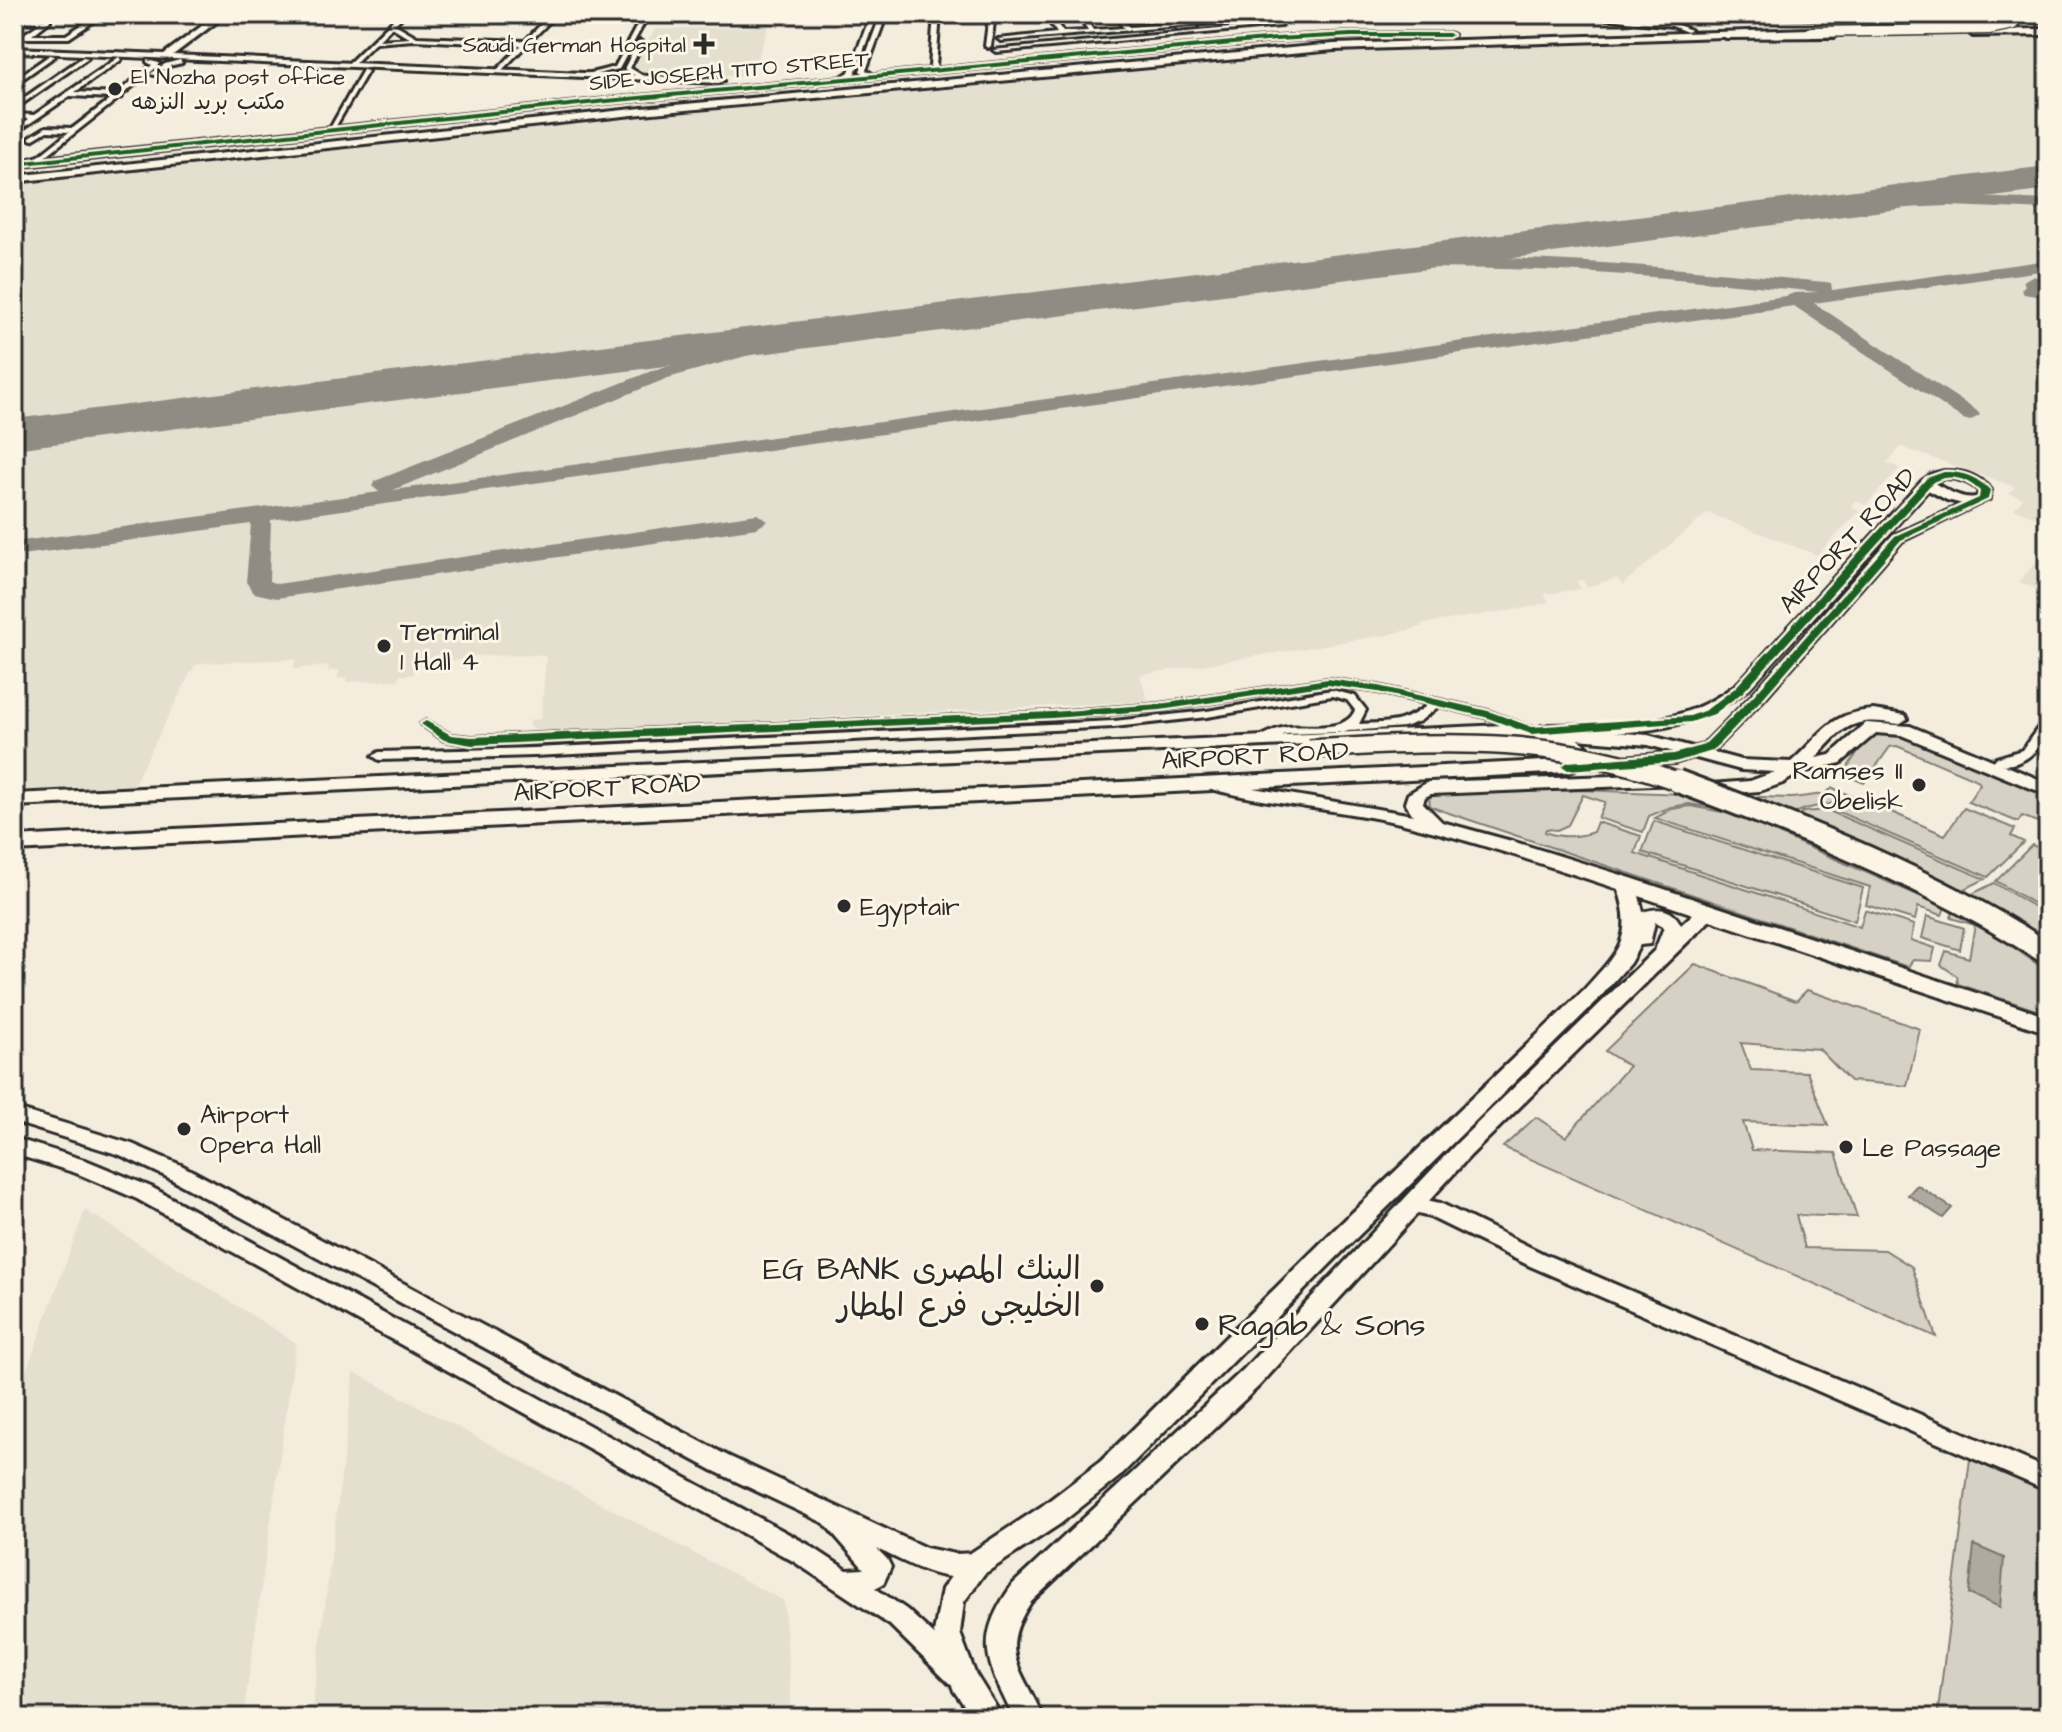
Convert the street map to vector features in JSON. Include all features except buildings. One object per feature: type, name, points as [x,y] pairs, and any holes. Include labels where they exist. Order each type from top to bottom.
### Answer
[{"type":"main road","points":[[1779,14],[2046,23]]},
{"type":"main road","points":[[1890,14],[2046,23]]},
{"type":"main road","points":[[1724,32],[1980,27],[2006,22],[2015,14]]},
{"type":"main road","points":[[1724,32],[1989,29],[2013,24],[2022,14]]},
{"type":"main road","points":[[1854,16],[1867,21],[1861,25]]},
{"type":"main road","points":[[16,166],[542,113],[1236,49],[1449,35],[1687,30],[1975,33],[2046,23]]},
{"type":"main road","points":[[14,179],[642,111],[1334,47],[1861,25],[1961,24],[1978,30],[1975,33]]},
{"type":"main road","points":[[542,113],[575,104]]},
{"type":"main road","points":[[1439,826],[1416,808],[1415,798],[1422,791],[1487,784],[1690,780],[1731,789],[1776,779],[1794,768],[1835,725],[1860,714],[1903,720],[2048,780]]},
{"type":"main road","points":[[1531,731],[1648,740],[1741,765],[1794,768],[1825,764],[1844,753],[1872,727],[1890,727],[2048,789]]},
{"type":"main road","points":[[1531,731],[1579,746],[1582,751],[1579,757],[1568,766]]},
{"type":"main road","name":"AIRPORT ROAD","points":[[14,800],[820,760],[1531,731]]},
{"type":"main road","points":[[1156,747],[1309,749],[1499,743],[1556,749],[1614,760],[1700,789],[1931,886],[1992,918],[2048,954]]},
{"type":"main road","name":"AIRPORT ROAD","points":[[14,844],[1568,766]]},
{"type":"main road","points":[[1213,784],[1247,793],[1334,805],[1439,826],[1708,910],[2048,1025]]},
{"type":"main road","points":[[1625,883],[1636,918],[1635,939],[1628,954]]},
{"type":"main road","points":[[1029,1718],[1005,1669],[999,1647],[1000,1627],[1012,1605],[1102,1515],[1251,1378],[1464,1149],[1708,910]]},
{"type":"main road","points":[[989,1718],[964,1681],[947,1633],[946,1615],[951,1598],[975,1565],[1051,1515],[1110,1469],[1365,1214],[1589,997],[1643,941],[1646,919],[1658,915],[1669,919],[1673,927],[1661,955]]},
{"type":"main road","points":[[1365,1214],[1372,1227],[1387,1234]]},
{"type":"main road","points":[[1336,1243],[1352,1249],[1361,1262]]},
{"type":"street","points":[[34,19],[42,14]]},
{"type":"street","points":[[14,36],[72,35],[102,14]]},
{"type":"street","points":[[164,56],[175,52],[226,14]]},
{"type":"street","points":[[351,64],[402,14]]},
{"type":"street","points":[[499,71],[554,14]]},
{"type":"street","points":[[589,75],[617,68],[646,14]]},
{"type":"street","points":[[643,78],[627,69],[654,14]]},
{"type":"street","points":[[842,79],[853,71],[874,14]]},
{"type":"street","points":[[853,71],[867,74],[884,14]]},
{"type":"street","points":[[933,66],[937,14]]},
{"type":"street","points":[[988,46],[992,14]]},
{"type":"street","points":[[1047,14],[1061,34]]},
{"type":"street","points":[[1080,14],[1091,31]]},
{"type":"street","points":[[1116,14],[1144,52]]},
{"type":"street","points":[[1174,14],[1184,23]]},
{"type":"street","points":[[1200,14],[1208,21]]},
{"type":"street","points":[[1566,14],[1675,24],[1687,30]]},
{"type":"street","points":[[1001,39],[1208,21],[1283,18]]},
{"type":"street","points":[[996,50],[1131,38],[1283,18]]},
{"type":"street","points":[[1276,39],[1283,18]]},
{"type":"street","points":[[14,19],[48,20],[26,36]]},
{"type":"street","points":[[1146,20],[1151,26]]},
{"type":"street","points":[[392,24],[413,39]]},
{"type":"street","points":[[181,60],[181,53],[208,28]]},
{"type":"street","name":"SIDE JOSEPH TITO STREET","points":[[16,166],[57,159],[867,74],[1276,39],[1342,35],[1449,35]]},
{"type":"street","points":[[372,42],[413,39],[526,43]]},
{"type":"street","points":[[15,54],[164,56],[181,60]]},
{"type":"street","points":[[15,54],[149,61],[351,64],[776,85]]},
{"type":"street","points":[[14,86],[52,56]]},
{"type":"street","points":[[17,102],[85,58]]},
{"type":"street","points":[[14,132],[119,59]]},
{"type":"street","points":[[57,159],[54,154],[89,126],[163,67],[181,60]]},
{"type":"street","points":[[16,166],[41,157],[155,66],[149,61]]},
{"type":"street","points":[[285,64],[365,71],[708,86],[699,81]]},
{"type":"street","points":[[330,131],[365,71]]},
{"type":"street","points":[[14,73],[27,74]]},
{"type":"street","points":[[607,101],[628,96],[637,89],[632,84],[621,82]]},
{"type":"street","points":[[14,86],[40,89]]},
{"type":"street","points":[[69,94],[127,96]]},
{"type":"street","points":[[17,102],[32,103]]},
{"type":"street","points":[[44,103],[56,103]]},
{"type":"street","points":[[14,116],[36,117]]},
{"type":"street","points":[[32,138],[44,129],[89,126]]},
{"type":"street","name":"AIRPORT ROAD","points":[[1531,731],[1691,719],[1722,704],[1744,685],[1926,484],[1939,475],[1970,478],[1985,490],[1985,497],[1975,503],[1904,534],[1893,543],[1716,741],[1699,752],[1661,760],[1568,766]]},
{"type":"street","points":[[1926,484],[1951,497],[1975,503]]},
{"type":"street","points":[[1904,510],[1922,517],[1924,525]]},
{"type":"street","points":[[1878,537],[1893,543]]},
{"type":"street","points":[[1766,661],[1782,668]]},
{"type":"street","points":[[1053,721],[1328,682],[1378,689],[1488,714],[1531,731]]},
{"type":"street","points":[[1744,685],[1762,692]]},
{"type":"street","points":[[379,756],[938,726],[1185,717],[1332,693],[1351,698],[1361,710],[1357,720],[1342,730]]},
{"type":"street","points":[[1261,741],[1283,731],[1342,730],[1409,723],[1438,702]]},
{"type":"street","points":[[426,724],[448,738],[472,741],[938,726]]},
{"type":"street","points":[[2001,761],[2027,753],[2048,724]]},
{"type":"street","points":[[14,1115],[113,1145],[174,1171],[720,1463],[831,1517],[924,1559],[955,1566],[975,1565]]},
{"type":"street","points":[[14,1146],[81,1167],[144,1193],[848,1581],[898,1617],[964,1681]]},
{"type":"street","points":[[1413,1205],[1433,1209],[1551,1266],[2048,1480]]},
{"type":"street","points":[[831,1517],[879,1567],[871,1579],[848,1581]]},
{"type":"shaded area","name":"Saudi German Hospital","points":[[760,14],[773,14],[751,77],[633,71],[655,29],[754,27]]},
{"type":"shaded area","points":[[2048,33],[2048,521],[2014,509],[2023,499],[2009,493],[2015,487],[1901,447],[1887,463],[1900,468],[1866,505],[1856,501],[1851,506],[1860,511],[1817,555],[1708,513],[1623,584],[1616,578],[1587,587],[1582,580],[1576,581],[1581,589],[1544,594],[1549,602],[1526,608],[1421,624],[1422,627],[1386,635],[1140,675],[1148,701],[538,732],[530,727],[530,720],[541,719],[546,658],[542,655],[463,656],[461,660],[425,662],[424,666],[416,666],[413,675],[400,675],[398,680],[346,682],[347,678],[337,678],[340,670],[328,671],[329,666],[293,669],[296,659],[203,663],[194,666],[133,786],[14,791],[14,183],[627,116],[1345,49],[1628,40]]},
{"type":"shaded area","points":[[2048,548],[2048,593],[2019,582]]},
{"type":"shaded area","points":[[1884,731],[1897,732],[2035,789],[2048,801],[2037,822],[2022,816],[2018,822],[1968,802],[1980,784],[1977,780],[1897,746],[1890,747],[1864,783],[1843,774],[1867,738]]},
{"type":"shaded area","points":[[1833,788],[1851,796],[1835,803],[1801,810],[1789,819],[1689,804],[1649,816],[1643,832],[1598,818],[1605,802],[1583,795],[1568,825],[1557,830],[1546,829],[1545,832],[1563,836],[1581,835],[1593,832],[1597,822],[1641,836],[1635,853],[1860,927],[1865,910],[1914,925],[1911,940],[1935,948],[1932,961],[1913,960],[1908,967],[1440,810],[1430,806],[1429,797],[1446,793],[1579,790],[1792,798],[1824,794]]},
{"type":"shaded area","points":[[1856,797],[1945,835],[1964,808],[2015,829],[2011,836],[2024,842],[1988,877],[1832,809]]},
{"type":"shaded area","points":[[1690,806],[1733,814],[1945,907],[1942,915],[1918,907],[1915,920],[1866,905],[1870,887],[1655,818],[1672,809]]},
{"type":"shaded area","points":[[1827,810],[1985,879],[1959,892],[1794,820],[1803,812]]},
{"type":"shaded area","points":[[1654,821],[1863,888],[1855,921],[1642,852]]},
{"type":"shaded area","points":[[2032,845],[2048,852],[2048,912],[1996,881]]},
{"type":"shaded area","points":[[1994,883],[2048,915],[2048,944],[1968,896]]},
{"type":"shaded area","points":[[1953,911],[2002,939],[2048,972],[2048,1014],[1958,984],[1957,976],[1941,965],[1946,951],[1969,958],[1975,925],[1951,918]]},
{"type":"shaded area","points":[[1927,916],[1964,928],[1960,950],[1922,938]]},
{"type":"shaded area","points":[[1695,964],[1796,1001],[1807,990],[1920,1029],[1907,1086],[1850,1081],[1819,1049],[1741,1043],[1751,1070],[1807,1072],[1828,1125],[1743,1122],[1752,1150],[1836,1153],[1857,1217],[1796,1215],[1805,1248],[1885,1250],[1912,1267],[1936,1337],[1503,1147],[1536,1117],[1566,1137],[1629,1066],[1605,1051]]},
{"type":"shaded area","points":[[1917,1185],[1952,1208],[1943,1218],[1908,1195]]},
{"type":"shaded area","points":[[85,1210],[296,1343],[243,1718],[20,1718],[14,1714],[14,1405]]},
{"type":"shaded area","points":[[354,1372],[784,1601],[792,1718],[311,1718]]},
{"type":"shaded area","points":[[1970,1459],[2048,1492],[2048,1718],[1937,1718]]},
{"type":"shaded area","points":[[1974,1545],[2004,1558],[2000,1607],[1969,1594]]},
{"type":"taxiway","points":[[1828,206],[1950,201],[2048,205]]},
{"type":"taxiway","points":[[1359,265],[1534,263],[1825,287]]},
{"type":"taxiway","points":[[1797,300],[2048,265]]},
{"type":"taxiway","points":[[2032,281],[2034,285],[2030,290],[2048,293]]},
{"type":"taxiway","points":[[243,517],[1797,300]]},
{"type":"taxiway","points":[[1797,300],[1970,415]]},
{"type":"taxiway","points":[[383,486],[661,374],[757,347],[835,331]]},
{"type":"taxiway","points":[[14,549],[243,517]]},
{"type":"taxiway","points":[[243,517],[262,522],[257,582],[262,588],[277,591],[757,521]]},
{"type":"runway","points":[[14,434],[2048,178]]},
{"type":"cycle path","points":[[14,164],[607,101],[1276,39],[1449,35]]},
{"type":"cycle path","points":[[426,724],[448,738],[472,741],[1052,715],[1160,707],[1328,682],[1378,689],[1488,714],[1531,731],[1691,719],[1710,712],[1739,690],[1930,480],[1944,475],[1959,475],[1985,490],[1983,499],[1898,538],[1757,698],[1708,748],[1675,758],[1568,766]]},
{"type":"place","name":"Saudi German Hospital","points":[[704,44]]},
{"type":"place","name":"El Nozha post office مكتب بريد النزهه","points":[[115,89]]},
{"type":"place","name":"Terminal 1 Hall 4","points":[[384,646]]},
{"type":"place","name":"Ramses II Obelisk","points":[[1919,785]]},
{"type":"place","name":"Egyptair","points":[[844,906]]},
{"type":"place","name":"Airport Opera Hall","points":[[184,1129]]},
{"type":"place","name":"Le Passage","points":[[1846,1147]]},
{"type":"place","name":"EG BANK البنك المصرى الخليجى فرع المطار","points":[[1097,1286]]},
{"type":"place","name":"Ragab & Sons","points":[[1202,1324]]}]
